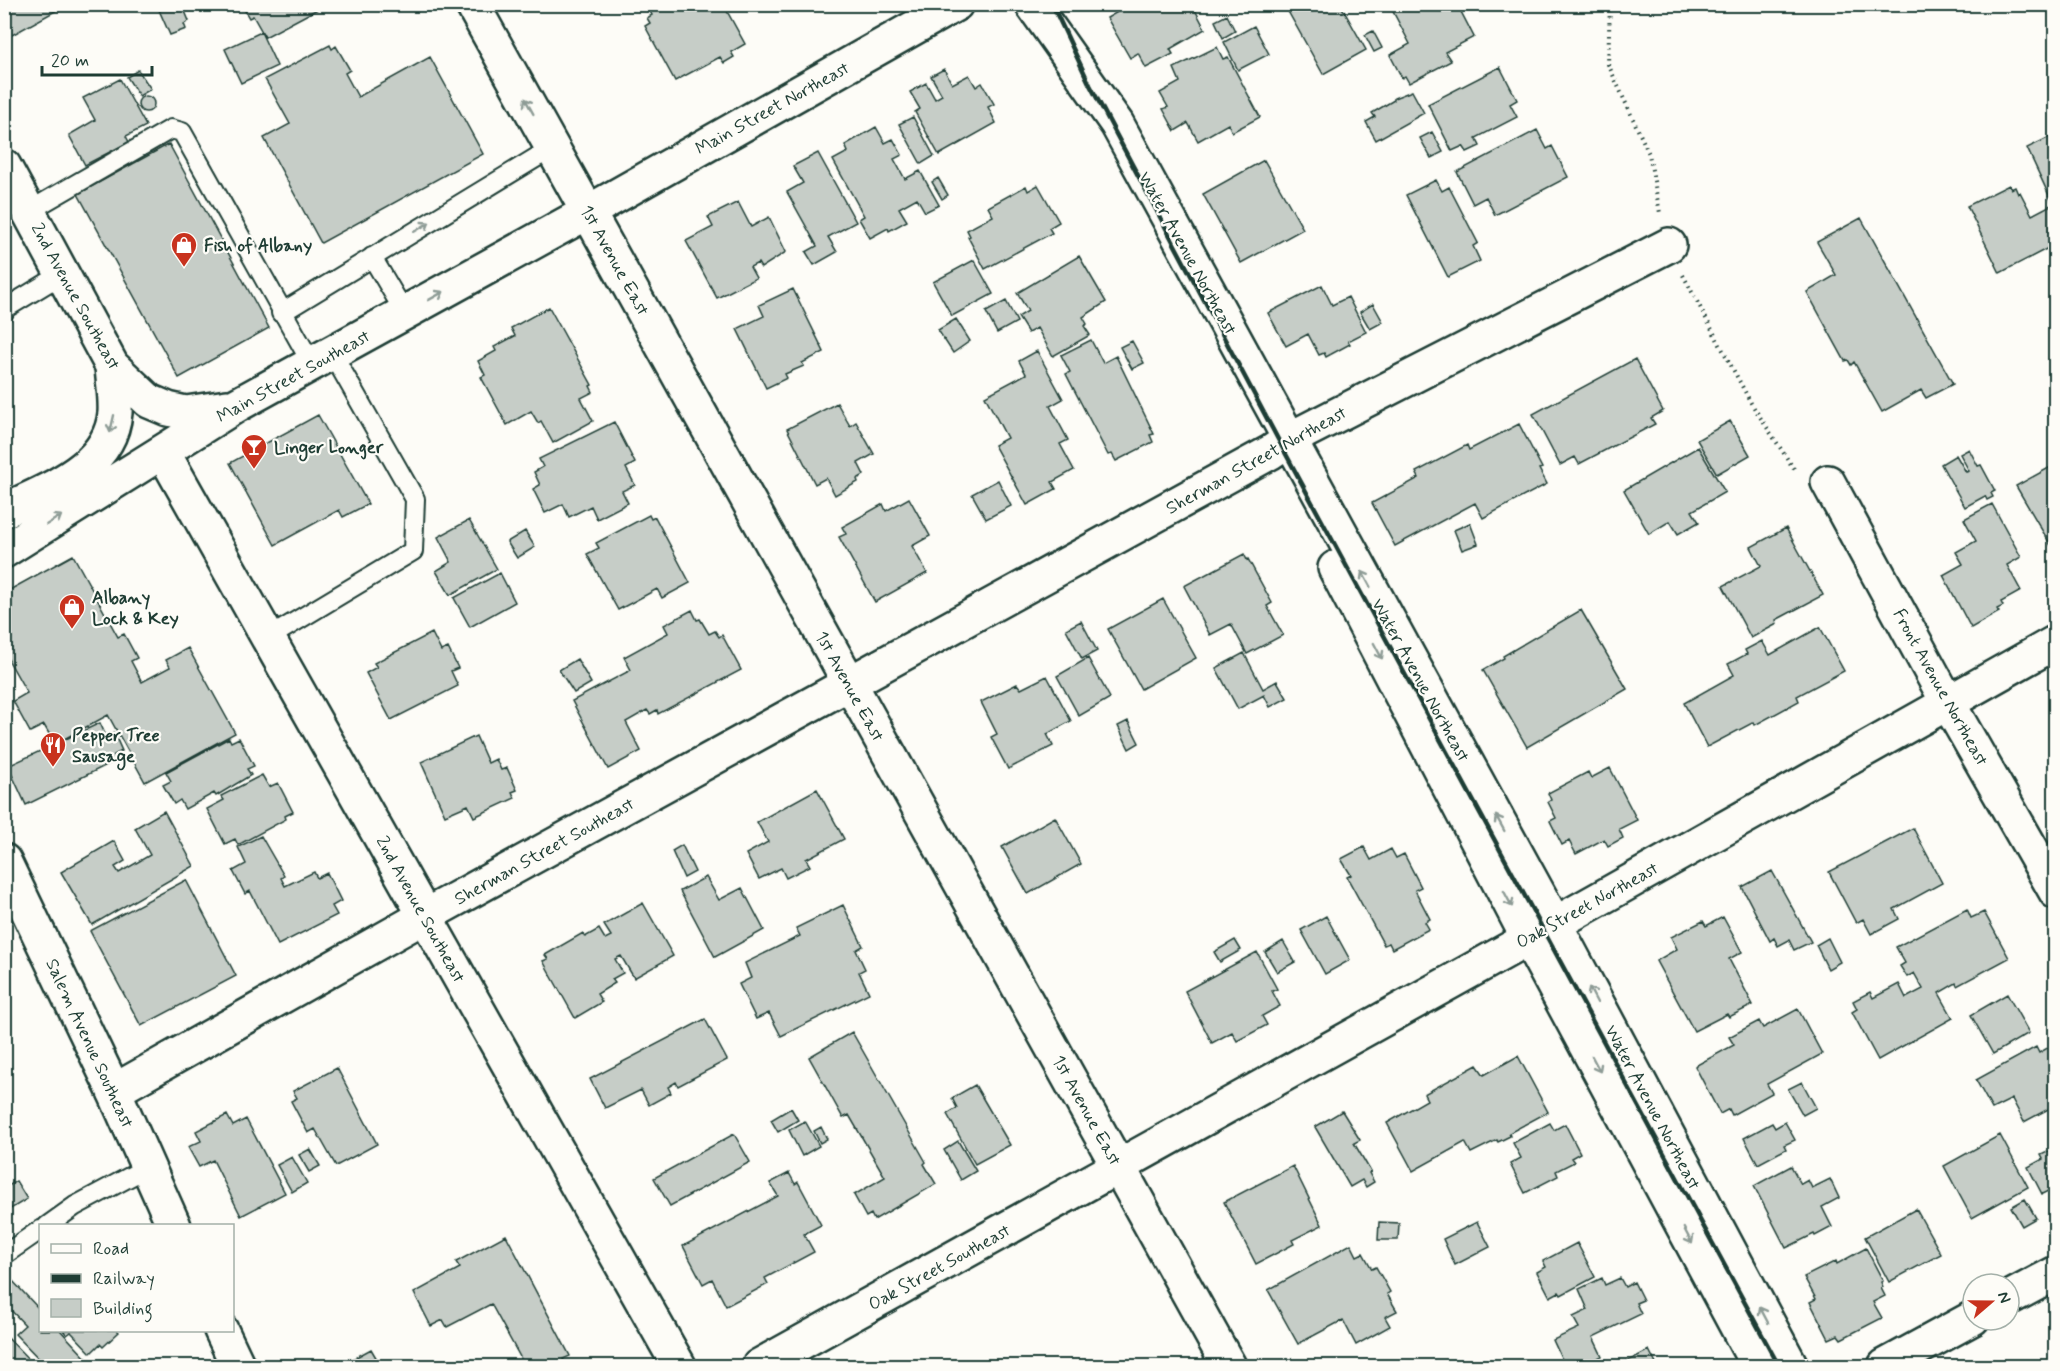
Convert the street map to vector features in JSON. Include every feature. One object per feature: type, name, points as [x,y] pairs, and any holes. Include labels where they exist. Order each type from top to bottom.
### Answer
[{"type":"street","name":"1st Avenue East","points":[[472,4],[1229,1366]]},
{"type":"street","name":"Main Street Northeast","points":[[588,212],[956,4]]},
{"type":"street","name":"Water Avenue Northeast","points":[[1026,4],[1280,446]]},
{"type":"street","name":"Water Avenue Northeast","points":[[1032,4],[1117,124],[1280,446],[1339,575],[1791,1366]]},
{"type":"street","name":"2nd Avenue Southeast","points":[[4,166],[112,366],[149,401],[168,409],[186,413],[237,405]]},
{"type":"street","name":"Main Street Southeast","points":[[4,551],[237,405],[588,212]]},
{"type":"street","name":"Sherman Street Northeast","points":[[849,683],[1280,446],[1669,245]]},
{"type":"street","points":[[4,511],[75,474],[92,462],[104,447],[112,430],[115,412],[112,366]]},
{"type":"street","name":"2nd Avenue Southeast","points":[[163,452],[679,1366]]},
{"type":"street","name":"Front Avenue Northeast","points":[[1828,482],[1947,701],[2055,892]]},
{"type":"street","name":"Oak Street Northeast","points":[[1118,1167],[2055,642]]},
{"type":"street","name":"Sherman Street Southeast","points":[[114,1091],[425,916],[849,683]]},
{"type":"street","name":"Salem Avenue Southeast","points":[[4,861],[114,1091],[173,1224]]},
{"type":"street","name":"Water Avenue Northeast","points":[[1542,931],[1758,1366]]},
{"type":"street","name":"Oak Street Southeast","points":[[759,1366],[1118,1167]]},
{"type":"street","points":[[2021,1291],[2055,1273]]},
{"type":"street","points":[[1885,1366],[1961,1325]]},
{"type":"street","points":[[222,1332],[238,1366]]},
{"type":"lane","points":[[28,211],[171,129],[182,132],[281,313],[322,359],[414,499],[412,551],[268,638]]},
{"type":"lane","points":[[281,313],[552,148]]},
{"type":"lane","points":[[372,257],[405,313]]},
{"type":"lane","points":[[4,312],[6,308],[63,274]]},
{"type":"lane","points":[[50,1224],[75,1206],[148,1167]]},
{"type":"lane","points":[[4,1255],[39,1231]]},
{"type":"building","points":[[4,4],[68,4],[12,35],[4,20]]},
{"type":"building","points":[[163,4],[182,4],[189,21],[184,24],[186,29],[170,35],[159,10],[164,7]]},
{"type":"building","points":[[241,4],[327,4],[265,37],[253,16],[249,18]]},
{"type":"building","points":[[654,4],[723,4],[745,44],[731,52],[734,57],[724,63],[720,57],[675,81],[645,26],[650,23],[647,18],[652,15],[648,8]]},
{"type":"building","points":[[1131,4],[1192,4],[1205,29],[1170,49],[1173,54],[1146,68],[1138,53],[1130,58],[1107,18]]},
{"type":"building","points":[[1288,4],[1340,4],[1366,50],[1323,74],[1285,6]]},
{"type":"building","points":[[1389,4],[1419,4],[1421,8],[1427,4],[1457,4],[1474,37],[1445,52],[1451,61],[1409,83],[1405,76],[1402,78],[1390,55],[1410,44]]},
{"type":"building","points":[[1227,15],[1235,31],[1223,38],[1215,21]]},
{"type":"building","points":[[1254,26],[1269,54],[1238,70],[1224,42]]},
{"type":"building","points":[[1373,31],[1382,48],[1374,52],[1365,35]]},
{"type":"building","points":[[261,32],[277,66],[241,83],[225,49]]},
{"type":"building","points":[[330,45],[332,49],[336,46],[350,70],[345,73],[358,97],[430,57],[483,154],[321,243],[264,138],[290,124],[265,79]]},
{"type":"building","points":[[1217,47],[1223,59],[1228,57],[1260,117],[1232,132],[1228,124],[1198,141],[1188,123],[1175,131],[1163,109],[1168,107],[1160,93],[1180,82],[1174,68]]},
{"type":"building","points":[[1500,67],[1517,100],[1510,104],[1517,117],[1476,138],[1480,146],[1467,152],[1463,146],[1452,151],[1428,104]]},
{"type":"building","points":[[944,69],[952,84],[969,75],[976,87],[982,83],[994,104],[988,107],[996,123],[939,155],[915,112],[920,109],[910,92],[926,83],[935,99],[942,95],[931,76]]},
{"type":"building","points":[[138,70],[151,89],[139,96],[127,77]]},
{"type":"building","points":[[120,79],[146,126],[126,136],[129,142],[85,165],[69,135],[95,120],[83,98]]},
{"type":"building","points":[[1412,91],[1424,113],[1376,140],[1366,122],[1375,117],[1372,113],[1394,98]]},
{"type":"building","points":[[146,96],[152,98],[154,104],[152,110],[146,112],[140,110],[138,104],[140,98]]},
{"type":"building","points":[[913,117],[934,156],[921,164],[899,124]]},
{"type":"building","points":[[876,127],[885,143],[893,139],[902,155],[894,159],[905,179],[920,171],[939,205],[925,212],[917,198],[899,208],[907,221],[870,238],[859,219],[864,216],[833,160],[848,152],[845,145]]},
{"type":"building","points":[[1537,130],[1547,149],[1552,146],[1568,177],[1495,215],[1486,197],[1473,204],[1457,172]]},
{"type":"building","points":[[1432,132],[1443,152],[1431,158],[1420,138]]},
{"type":"building","points":[[2056,134],[2056,244],[2000,273],[1967,206],[2009,185],[2011,189],[2015,187],[2018,194],[2020,192],[2032,215],[2053,204],[2027,148]]},
{"type":"building","points":[[169,144],[269,328],[179,378],[78,194]]},
{"type":"building","points":[[818,153],[856,222],[828,237],[837,252],[814,265],[806,252],[817,246],[787,192],[803,183],[793,166]]},
{"type":"building","points":[[1264,160],[1303,229],[1241,263],[1203,194]]},
{"type":"building","points":[[938,178],[948,195],[942,199],[932,182]]},
{"type":"building","points":[[1436,180],[1442,191],[1449,187],[1478,243],[1473,246],[1480,261],[1448,277],[1406,195]]},
{"type":"building","points":[[1038,185],[1059,222],[1049,228],[1052,233],[985,269],[968,237],[970,236],[967,230],[993,216],[988,207],[1026,186],[1028,191]]},
{"type":"building","points":[[738,202],[751,227],[769,217],[786,252],[761,268],[758,263],[750,267],[756,278],[717,298],[686,241],[713,227],[708,217]]},
{"type":"building","points":[[1861,218],[1953,384],[1926,398],[1921,390],[1882,412],[1854,362],[1851,365],[1848,360],[1845,361],[1807,292],[1836,275],[1817,242]]},
{"type":"building","points":[[1079,256],[1106,302],[1083,317],[1087,324],[1084,326],[1090,335],[1053,356],[1037,328],[1028,333],[1018,317],[1028,311],[1017,293]]},
{"type":"building","points":[[974,260],[993,294],[952,316],[933,282]]},
{"type":"building","points":[[1322,285],[1332,305],[1348,297],[1366,332],[1348,341],[1350,344],[1326,357],[1324,353],[1319,355],[1308,334],[1286,346],[1268,313]]},
{"type":"building","points":[[793,289],[824,352],[802,363],[804,366],[785,374],[787,378],[766,388],[737,329],[764,316],[759,305]]},
{"type":"building","points":[[1006,301],[1017,322],[997,333],[986,312]]},
{"type":"building","points":[[1373,304],[1383,322],[1370,329],[1360,312]]},
{"type":"building","points":[[549,307],[592,385],[590,386],[593,392],[581,398],[593,421],[553,443],[541,421],[538,423],[531,411],[507,425],[481,377],[485,375],[478,361],[496,351],[494,347],[515,336],[511,328]]},
{"type":"building","points":[[956,319],[970,341],[953,353],[938,330]]},
{"type":"building","points":[[1091,340],[1103,363],[1116,356],[1154,434],[1150,435],[1153,442],[1116,461],[1112,454],[1108,455],[1066,374],[1070,372],[1061,355]]},
{"type":"building","points":[[1132,341],[1144,363],[1132,369],[1120,347]]},
{"type":"building","points":[[1037,351],[1063,399],[1050,406],[1068,440],[1060,444],[1074,470],[1052,482],[1056,489],[1027,505],[994,445],[1007,438],[985,396],[1026,374],[1019,361]]},
{"type":"building","points":[[1635,359],[1663,411],[1651,418],[1655,424],[1579,464],[1575,457],[1560,465],[1533,414]]},
{"type":"building","points":[[837,403],[850,426],[856,422],[874,454],[858,463],[864,475],[857,479],[858,482],[835,495],[826,478],[815,484],[787,429]]},
{"type":"building","points":[[318,415],[368,504],[343,517],[339,510],[275,545],[230,463]]},
{"type":"building","points":[[1730,421],[1750,455],[1717,474],[1697,440]]},
{"type":"building","points":[[614,422],[635,463],[626,468],[635,485],[622,491],[628,503],[597,519],[591,506],[569,517],[563,504],[545,513],[533,489],[540,485],[534,472],[543,467],[539,459]]},
{"type":"building","points":[[1519,424],[1542,468],[1539,469],[1547,484],[1483,518],[1475,503],[1395,546],[1372,503],[1419,478],[1416,472],[1467,445],[1469,450]]},
{"type":"building","points":[[1698,447],[1725,492],[1692,511],[1699,522],[1678,534],[1670,521],[1649,534],[1624,490]]},
{"type":"building","points":[[1969,449],[1995,491],[1991,493],[1993,497],[1987,500],[1985,496],[1965,507],[1941,464],[1956,455],[1966,472],[1969,471],[1960,454]]},
{"type":"building","points":[[2056,464],[2056,554],[2016,486]]},
{"type":"building","points":[[998,480],[1011,506],[986,519],[972,494]]},
{"type":"building","points":[[909,498],[930,536],[912,546],[927,573],[875,602],[839,537],[846,534],[842,527],[883,504],[886,511]]},
{"type":"building","points":[[1992,504],[2021,557],[2007,565],[2021,591],[2001,602],[2003,606],[1997,609],[1999,612],[1971,628],[1943,575],[1963,564],[1956,552],[1976,541],[1964,519]]},
{"type":"building","points":[[649,515],[651,519],[655,517],[690,583],[662,598],[657,589],[618,610],[587,554],[599,548],[596,543]]},
{"type":"building","points":[[469,520],[497,569],[450,595],[436,571],[451,562],[438,537]]},
{"type":"building","points":[[1470,523],[1478,544],[1462,550],[1454,530]]},
{"type":"building","points":[[1786,528],[1823,595],[1776,620],[1777,624],[1751,638],[1723,586],[1761,566],[1751,547]]},
{"type":"building","points":[[525,531],[535,547],[517,558],[507,542]]},
{"type":"building","points":[[1244,554],[1272,603],[1267,606],[1283,635],[1247,654],[1231,624],[1210,635],[1184,586]]},
{"type":"building","points":[[73,555],[118,637],[124,634],[137,658],[131,661],[142,682],[170,667],[166,660],[188,648],[235,733],[145,782],[108,715],[55,744],[44,725],[30,732],[13,701],[27,693],[4,652],[4,593]]},
{"type":"building","points":[[500,573],[515,602],[470,627],[454,598]]},
{"type":"building","points":[[1163,599],[1196,658],[1141,689],[1108,629]]},
{"type":"building","points":[[692,610],[709,634],[715,631],[719,637],[722,635],[741,670],[658,714],[657,710],[650,714],[647,710],[626,722],[641,751],[608,769],[572,701],[631,670],[624,657],[668,633],[664,625]]},
{"type":"building","points":[[1581,610],[1627,689],[1527,747],[1483,670]]},
{"type":"building","points":[[1081,621],[1097,651],[1082,659],[1066,629]]},
{"type":"building","points":[[1820,627],[1844,671],[1797,696],[1799,701],[1707,747],[1684,703],[1734,675],[1728,664],[1747,654],[1745,650],[1762,641],[1770,655]]},
{"type":"building","points":[[432,633],[441,651],[448,648],[458,668],[451,671],[458,686],[391,720],[366,673],[377,667],[374,663]]},
{"type":"building","points":[[1244,653],[1263,689],[1277,681],[1287,698],[1270,707],[1264,695],[1238,709],[1216,668]]},
{"type":"building","points":[[1088,658],[1110,698],[1079,716],[1057,676]]},
{"type":"building","points":[[577,659],[591,683],[574,693],[559,670]]},
{"type":"building","points":[[1047,676],[1071,721],[1047,734],[1053,746],[1008,769],[991,737],[997,734],[981,702],[1017,684],[1021,689]]},
{"type":"building","points":[[1128,721],[1139,743],[1129,749],[1118,726]]},
{"type":"building","points":[[100,723],[106,736],[114,733],[122,751],[114,755],[117,760],[26,805],[8,766]]},
{"type":"building","points":[[476,736],[488,763],[496,759],[501,770],[507,768],[517,790],[512,792],[515,798],[474,817],[468,805],[445,815],[421,762]]},
{"type":"building","points":[[229,738],[231,742],[239,738],[254,766],[247,769],[251,775],[216,796],[214,793],[185,809],[180,800],[174,804],[163,785],[171,781],[166,772]]},
{"type":"building","points":[[1610,768],[1637,820],[1619,829],[1623,838],[1608,846],[1604,839],[1576,854],[1569,841],[1562,845],[1550,821],[1556,818],[1548,802],[1551,800],[1548,793],[1588,772],[1591,778]]},
{"type":"building","points":[[262,775],[269,787],[278,783],[293,812],[285,816],[286,819],[238,845],[235,839],[225,844],[207,809],[224,800],[221,796]]},
{"type":"building","points":[[817,789],[844,839],[806,859],[810,866],[786,878],[781,868],[759,879],[746,854],[768,842],[757,822]]},
{"type":"building","points":[[164,811],[194,866],[92,925],[61,872],[114,841],[125,861],[115,867],[119,873],[150,855],[135,828]]},
{"type":"building","points":[[1055,817],[1081,864],[1028,894],[1002,847]]},
{"type":"building","points":[[1913,828],[1942,883],[1894,909],[1899,919],[1871,934],[1863,919],[1856,923],[1829,872]]},
{"type":"building","points":[[261,836],[284,876],[281,878],[285,886],[314,872],[317,878],[327,873],[341,901],[332,906],[337,915],[278,945],[250,891],[245,894],[233,871],[246,864],[238,847]]},
{"type":"building","points":[[682,845],[695,872],[684,878],[672,851]]},
{"type":"building","points":[[1364,847],[1371,860],[1391,849],[1396,858],[1404,854],[1421,887],[1415,890],[1430,919],[1425,922],[1429,929],[1392,949],[1389,943],[1384,945],[1347,877],[1351,875],[1341,859]]},
{"type":"building","points":[[1772,871],[1811,942],[1794,950],[1789,940],[1778,946],[1774,938],[1770,941],[1742,887]]},
{"type":"building","points":[[706,877],[719,900],[742,888],[764,930],[715,957],[680,891]]},
{"type":"building","points":[[186,880],[236,976],[141,1026],[90,931]]},
{"type":"building","points":[[643,903],[673,956],[634,978],[621,956],[615,959],[623,973],[612,979],[615,983],[597,994],[602,1002],[575,1018],[543,961],[548,959],[545,955],[583,933],[585,937],[599,929],[605,939],[611,936],[604,925]]},
{"type":"building","points":[[843,905],[863,946],[856,950],[865,969],[859,972],[869,993],[781,1036],[769,1013],[756,1019],[739,984],[751,978],[745,963],[800,936],[796,928]]},
{"type":"building","points":[[1967,909],[1971,918],[1984,912],[2009,958],[1939,993],[1953,1018],[1878,1060],[1852,1012],[1857,1009],[1853,1001],[1870,992],[1873,998],[1899,984],[1906,998],[1923,989],[1914,973],[1907,977],[1900,966],[1905,963],[1896,947]]},
{"type":"building","points":[[1326,916],[1350,960],[1325,974],[1301,930]]},
{"type":"building","points":[[1723,917],[1742,952],[1729,959],[1753,1005],[1729,1017],[1727,1014],[1694,1031],[1656,961],[1677,949],[1671,937],[1703,921],[1706,926]]},
{"type":"building","points":[[1828,938],[1840,962],[1828,969],[1816,945]]},
{"type":"building","points":[[1235,940],[1241,950],[1220,962],[1214,952]]},
{"type":"building","points":[[1283,941],[1295,962],[1277,972],[1265,952]]},
{"type":"building","points":[[1257,952],[1277,989],[1272,991],[1280,1006],[1262,1016],[1267,1025],[1237,1041],[1232,1032],[1212,1043],[1185,991]]},
{"type":"building","points":[[2007,994],[2029,1033],[1993,1054],[1971,1015]]},
{"type":"building","points":[[1798,1009],[1822,1054],[1767,1084],[1772,1093],[1732,1115],[1729,1109],[1720,1114],[1695,1066],[1734,1045],[1729,1037],[1759,1021],[1763,1028]]},
{"type":"building","points":[[705,1019],[727,1060],[678,1086],[676,1082],[668,1087],[671,1093],[649,1105],[641,1090],[605,1108],[590,1079]]},
{"type":"building","points":[[852,1032],[926,1162],[924,1164],[936,1184],[874,1220],[871,1214],[866,1217],[854,1195],[885,1177],[849,1115],[843,1118],[809,1057]]},
{"type":"building","points":[[2051,1046],[2056,1054],[2056,1105],[2024,1122],[2012,1099],[1992,1109],[1976,1080],[2036,1047],[2039,1053]]},
{"type":"building","points":[[1518,1056],[1548,1112],[1509,1133],[1510,1136],[1498,1142],[1497,1140],[1471,1153],[1465,1142],[1413,1171],[1387,1123],[1427,1100],[1424,1094],[1477,1065],[1484,1075]]},
{"type":"building","points":[[337,1068],[377,1144],[336,1166],[315,1129],[308,1133],[291,1101],[297,1098],[293,1091]]},
{"type":"building","points":[[1802,1082],[1816,1108],[1803,1115],[1788,1089]]},
{"type":"building","points":[[975,1085],[1010,1145],[975,1164],[947,1114],[957,1108],[952,1098]]},
{"type":"building","points":[[791,1108],[798,1120],[778,1132],[771,1120]]},
{"type":"building","points":[[1342,1111],[1360,1140],[1354,1143],[1371,1172],[1369,1173],[1374,1182],[1366,1187],[1362,1180],[1350,1187],[1315,1127]]},
{"type":"building","points":[[227,1115],[233,1126],[246,1119],[285,1193],[241,1216],[213,1160],[199,1167],[188,1147],[201,1141],[196,1131]]},
{"type":"building","points":[[805,1121],[819,1146],[802,1156],[789,1130]]},
{"type":"building","points":[[1785,1122],[1795,1140],[1784,1145],[1786,1149],[1758,1164],[1744,1138],[1772,1123],[1775,1128]]},
{"type":"building","points":[[1550,1123],[1554,1130],[1565,1124],[1580,1153],[1571,1158],[1574,1162],[1556,1171],[1558,1176],[1525,1193],[1510,1164],[1521,1158],[1513,1143]]},
{"type":"building","points":[[821,1127],[827,1139],[820,1143],[814,1131]]},
{"type":"building","points":[[734,1134],[750,1162],[670,1206],[654,1178]]},
{"type":"building","points":[[2000,1135],[2028,1187],[1972,1218],[1944,1166]]},
{"type":"building","points":[[958,1141],[976,1171],[961,1180],[944,1150]]},
{"type":"building","points":[[2056,1148],[2056,1187],[2042,1194],[2028,1167],[2043,1159],[2041,1155]]},
{"type":"building","points":[[310,1149],[320,1166],[309,1172],[299,1155]]},
{"type":"building","points":[[292,1157],[307,1183],[292,1192],[277,1165]]},
{"type":"building","points":[[1293,1166],[1322,1225],[1292,1240],[1294,1244],[1256,1264],[1224,1202]]},
{"type":"building","points":[[1791,1166],[1801,1184],[1808,1180],[1812,1188],[1830,1179],[1839,1198],[1822,1207],[1832,1227],[1786,1248],[1754,1186]]},
{"type":"building","points":[[789,1173],[795,1184],[798,1182],[821,1225],[804,1234],[814,1252],[765,1278],[768,1284],[726,1306],[712,1279],[703,1284],[683,1246],[778,1196],[770,1183]]},
{"type":"building","points":[[16,1181],[27,1199],[4,1213],[4,1189]]},
{"type":"building","points":[[2025,1199],[2036,1218],[2022,1226],[2011,1207]]},
{"type":"building","points":[[1916,1209],[1941,1254],[1889,1282],[1865,1237]]},
{"type":"building","points":[[1379,1222],[1399,1223],[1398,1240],[1378,1240]]},
{"type":"building","points":[[1477,1222],[1490,1247],[1455,1265],[1443,1239]]},
{"type":"building","points":[[506,1235],[570,1356],[563,1359],[567,1366],[525,1366],[491,1304],[447,1327],[443,1320],[431,1326],[414,1293],[460,1268],[456,1262]]},
{"type":"building","points":[[1577,1243],[1595,1277],[1561,1295],[1559,1292],[1550,1297],[1537,1272],[1546,1267],[1543,1261]]},
{"type":"building","points":[[1351,1244],[1357,1256],[1363,1253],[1372,1269],[1376,1267],[1390,1292],[1387,1294],[1397,1311],[1385,1317],[1390,1326],[1356,1345],[1343,1320],[1298,1344],[1268,1290]]},
{"type":"building","points":[[1866,1248],[1883,1281],[1881,1288],[1885,1296],[1873,1302],[1882,1318],[1841,1339],[1838,1335],[1829,1339],[1810,1302],[1816,1299],[1804,1277],[1836,1261],[1837,1264]]},
{"type":"building","points":[[10,1278],[39,1309],[39,1332],[62,1332],[87,1359],[79,1366],[46,1366],[15,1334],[25,1325],[4,1303],[4,1283]]},
{"type":"building","points":[[1602,1278],[1605,1285],[1620,1278],[1625,1287],[1634,1282],[1643,1300],[1636,1303],[1641,1314],[1593,1337],[1602,1356],[1581,1366],[1565,1366],[1553,1340],[1579,1328],[1573,1317],[1588,1310],[1579,1289]]},
{"type":"building","points":[[71,1332],[119,1332],[103,1347],[100,1344],[91,1353]]},
{"type":"building","points":[[4,1334],[35,1366],[4,1366]]},
{"type":"building","points":[[371,1349],[381,1366],[340,1366]]},
{"type":"building","points":[[1649,1350],[1657,1366],[1629,1366],[1626,1362]]},
{"type":"railway","points":[[1052,4],[1090,85],[1281,445],[1779,1366]]},
{"type":"place","name":"Fish of Albany","points":[[184,268]]},
{"type":"place","name":"Linger Longer","points":[[254,470]]},
{"type":"place","name":"Albany Lock & Key","points":[[72,630]]},
{"type":"place","name":"Pepper Tree Sausage","points":[[53,768]]}]
